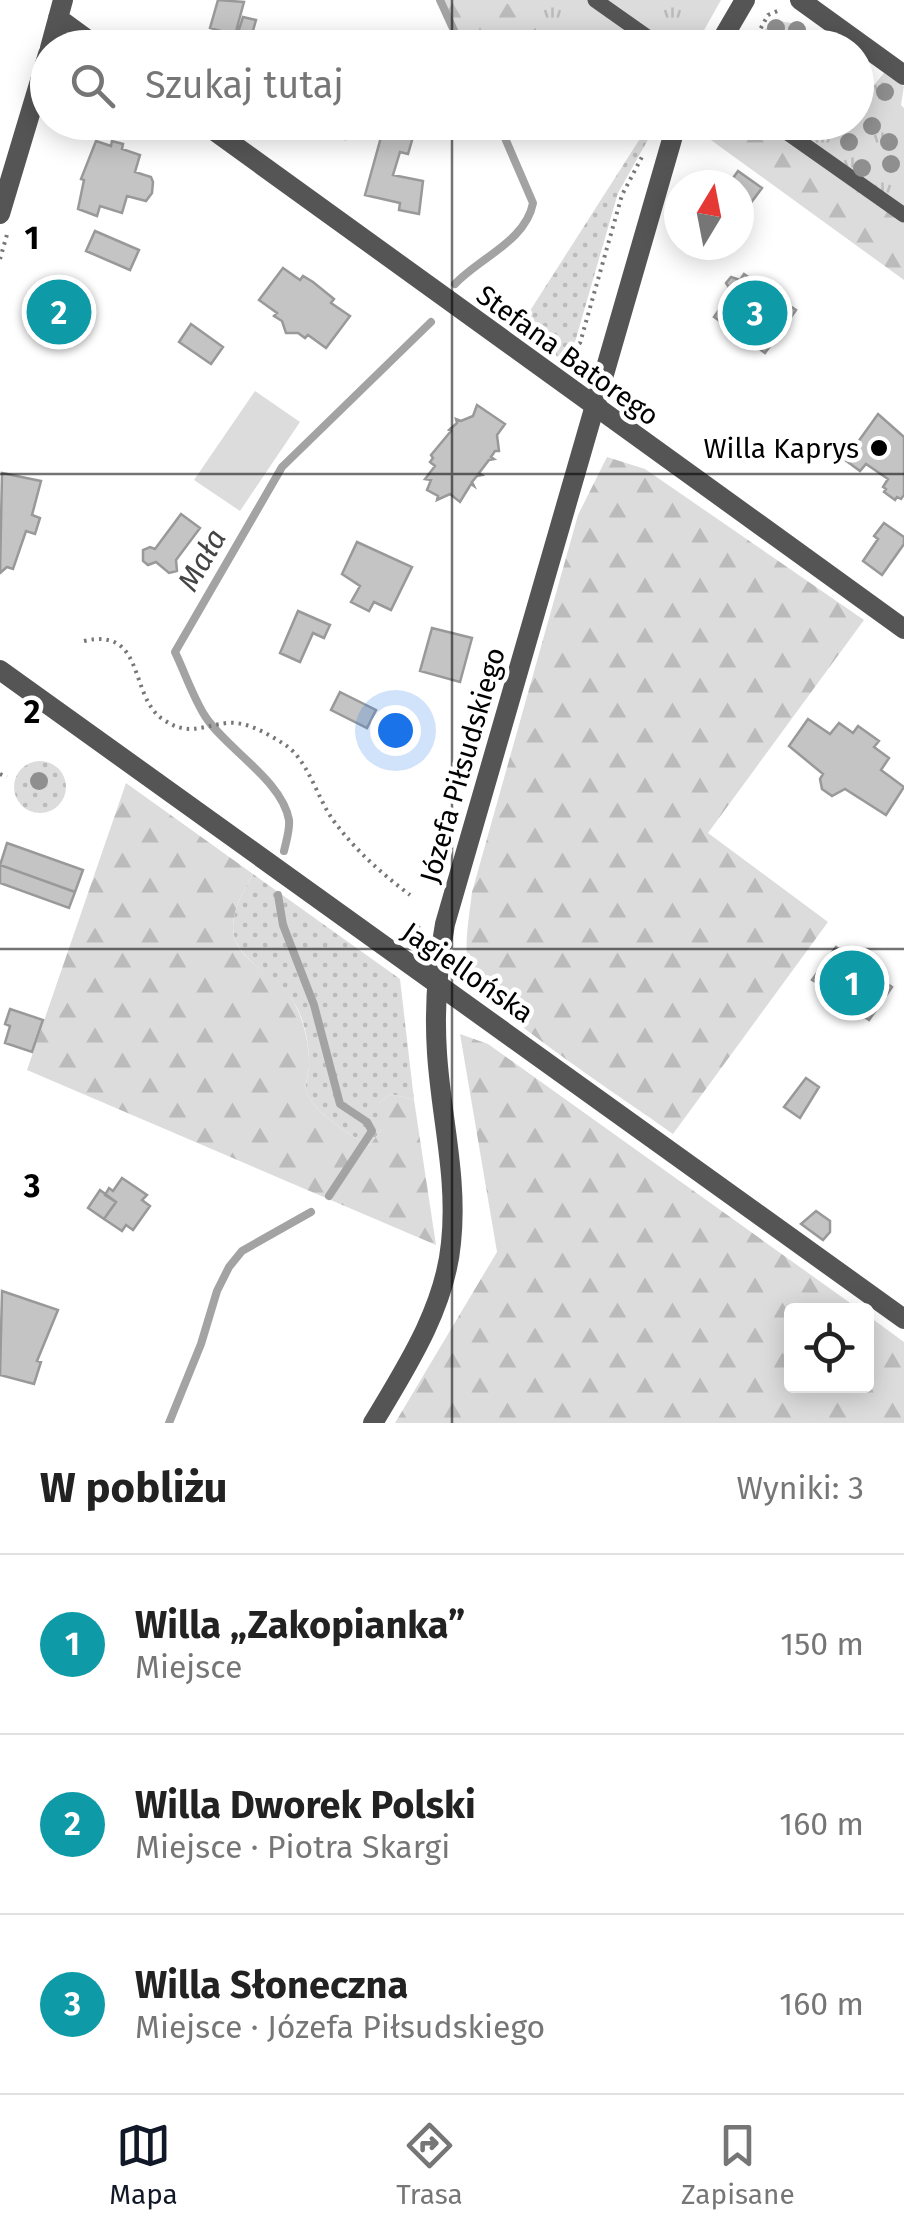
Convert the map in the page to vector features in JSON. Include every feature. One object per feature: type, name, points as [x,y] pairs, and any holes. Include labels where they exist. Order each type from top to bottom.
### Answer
[{"type":"street","points":[[595,0],[638,30]]},
{"type":"street","points":[[728,30],[745,0]]},
{"type":"street","points":[[794,4],[834,30]]},
{"type":"street","points":[[61,9],[81,30]]},
{"type":"street","points":[[874,56],[904,75]]},
{"type":"street","points":[[0,214],[30,112]]},
{"type":"street","name":"Stefana Batorego","points":[[227,140],[904,629]]},
{"type":"street","name":"Józefa Piłsudskiego","points":[[372,1423],[420,1340],[441,1292],[452,1246],[454,1183],[437,1055],[434,980],[445,924],[672,140]]},
{"type":"street","points":[[798,140],[904,215]]},
{"type":"street","name":"Jagiellońska","points":[[0,670],[904,1319]]},
{"type":"path","points":[[760,30],[768,16],[794,4]]},
{"type":"path","points":[[566,368],[556,361],[580,343],[622,195],[646,149]]},
{"type":"path","points":[[84,640],[109,638],[124,649],[159,716],[176,726],[202,730],[227,723],[252,726],[289,746],[334,821],[370,864],[410,895]]},
{"type":"path","points":[[0,774],[8,776]]},
{"type":"path","points":[[397,937],[432,920]]},
{"type":"green space","points":[[443,0],[663,0],[670,30],[451,30]]},
{"type":"green space","points":[[501,0],[721,0],[704,30],[551,30]]},
{"type":"green space","points":[[777,21],[803,30],[764,30]]},
{"type":"green space","points":[[884,73],[904,86],[904,208],[806,140],[874,140],[874,85]]},
{"type":"green space","points":[[639,140],[648,140],[618,193],[575,342],[558,357],[519,328]]},
{"type":"green space","points":[[711,140],[786,140],[904,222],[904,280]]},
{"type":"green space","points":[[255,391],[300,422],[240,511],[194,480]]},
{"type":"green space","points":[[607,457],[645,469],[864,620],[708,833],[828,922],[673,1134],[502,1010],[471,977],[467,956],[472,892],[578,515]]},
{"type":"green space","points":[[40,761],[58,769],[66,787],[58,805],[40,813],[22,805],[14,787],[22,769]]},
{"type":"green space","points":[[126,783],[253,874],[235,914],[235,939],[245,955],[287,992],[297,1008],[308,1051],[306,1091],[316,1107],[370,1145],[382,1129],[379,1103],[391,1094],[414,1100],[436,1245],[27,1070]]},
{"type":"green space","points":[[253,874],[400,979],[414,1100],[391,1094],[379,1103],[382,1129],[370,1145],[334,1123],[309,1099],[308,1042],[297,1008],[287,993],[245,955],[235,939],[235,914]]},
{"type":"green space","points":[[460,1034],[488,1044],[850,1303],[784,1303],[784,1393],[874,1393],[874,1320],[904,1342],[904,1423],[395,1423],[497,1252]]},
{"type":"building","points":[[218,0],[244,2],[236,30],[210,28]]},
{"type":"building","points":[[243,17],[256,20],[253,30],[239,30]]},
{"type":"building","points":[[380,140],[412,140],[408,154],[400,152],[393,175],[423,181],[419,214],[399,210],[400,203],[365,195]]},
{"type":"building","points":[[96,141],[111,146],[112,141],[123,144],[122,149],[140,155],[135,172],[151,177],[153,182],[146,201],[127,196],[122,213],[100,206],[97,216],[78,209],[84,180],[81,179]]},
{"type":"building","points":[[754,182],[762,188],[754,199]]},
{"type":"building","points":[[95,231],[139,250],[130,270],[86,251]]},
{"type":"building","points":[[283,268],[300,280],[303,276],[313,282],[334,299],[331,303],[350,316],[326,348],[308,335],[305,338],[298,333],[286,333],[282,321],[274,316],[277,313],[259,300]]},
{"type":"building","points":[[744,274],[796,310],[765,353],[714,317],[732,292],[726,283],[731,277],[740,280]]},
{"type":"building","points":[[46,283],[85,293],[72,342],[34,332]]},
{"type":"building","points":[[191,324],[223,347],[211,364],[179,342]]},
{"type":"building","points":[[477,405],[505,424],[497,435],[499,451],[495,451],[491,457],[494,459],[489,460],[460,502],[450,494],[437,500],[438,496],[427,490],[431,480],[425,479],[435,466],[430,462],[431,455],[457,423],[456,419],[473,416]]},
{"type":"building","name":"Willa Kaprys","points":[[878,414],[904,437],[901,499],[895,500],[884,492],[888,479],[866,464],[860,471],[845,460]]},
{"type":"building","points":[[2,473],[41,481],[32,515],[40,518],[35,534],[26,531],[13,569],[7,567],[0,573]]},
{"type":"building","points":[[181,514],[200,528],[176,560],[177,571],[169,573],[156,562],[148,565],[143,561],[143,550],[155,549]]},
{"type":"building","points":[[884,523],[904,537],[904,544],[882,575],[863,561]]},
{"type":"building","points":[[357,542],[412,567],[391,610],[374,602],[369,611],[351,602],[360,586],[342,574]]},
{"type":"building","points":[[298,611],[330,625],[324,638],[313,633],[300,662],[280,653]]},
{"type":"building","points":[[432,628],[472,638],[460,682],[420,671]]},
{"type":"building","points":[[340,692],[376,710],[367,728],[331,710]]},
{"type":"building","points":[[808,719],[830,734],[839,723],[853,733],[858,726],[879,741],[874,747],[889,758],[881,770],[904,787],[886,815],[845,789],[832,796],[822,789],[823,774],[789,746]]},
{"type":"building","points":[[7,843],[83,870],[75,892],[0,865]]},
{"type":"building","points":[[0,865],[75,892],[69,908],[0,883]]},
{"type":"building","points":[[836,947],[892,987],[869,1020],[849,1002],[812,980]]},
{"type":"building","points":[[10,1009],[43,1020],[32,1052],[5,1043]]},
{"type":"building","points":[[806,1078],[819,1087],[800,1118],[784,1107]]},
{"type":"building","points":[[122,1178],[147,1195],[142,1200],[150,1206],[133,1230],[126,1225],[122,1231],[104,1219],[116,1202],[105,1195]]},
{"type":"building","points":[[100,1190],[116,1202],[104,1219],[88,1208]]},
{"type":"building","points":[[816,1211],[830,1221],[830,1232],[823,1240],[801,1224]]},
{"type":"building","points":[[2,1291],[58,1310],[37,1361],[41,1362],[34,1384],[0,1375]]},
{"type":"waterway","name":"Mała","points":[[440,0],[454,30]]},
{"type":"waterway","name":"Mała","points":[[455,284],[512,238],[529,216],[533,203],[506,140]]},
{"type":"waterway","name":"Mała","points":[[284,851],[289,824],[284,805],[265,778],[205,716],[175,652],[282,467],[431,322]]},
{"type":"waterway","name":"Mała","points":[[278,895],[283,925],[314,1005],[340,1104],[367,1122],[372,1131],[329,1196]]},
{"type":"waterway","name":"Mała","points":[[169,1423],[229,1267],[242,1251],[311,1212]]},
{"type":"place","name":"Willa Dworek Polski","points":[[59,312]]},
{"type":"place","name":"Willa Słoneczna","points":[[755,313]]},
{"type":"place","name":"Willa Kaprys","points":[[879,448]]},
{"type":"place","name":"Willa „Zakopianka”","points":[[852,983]]}]
